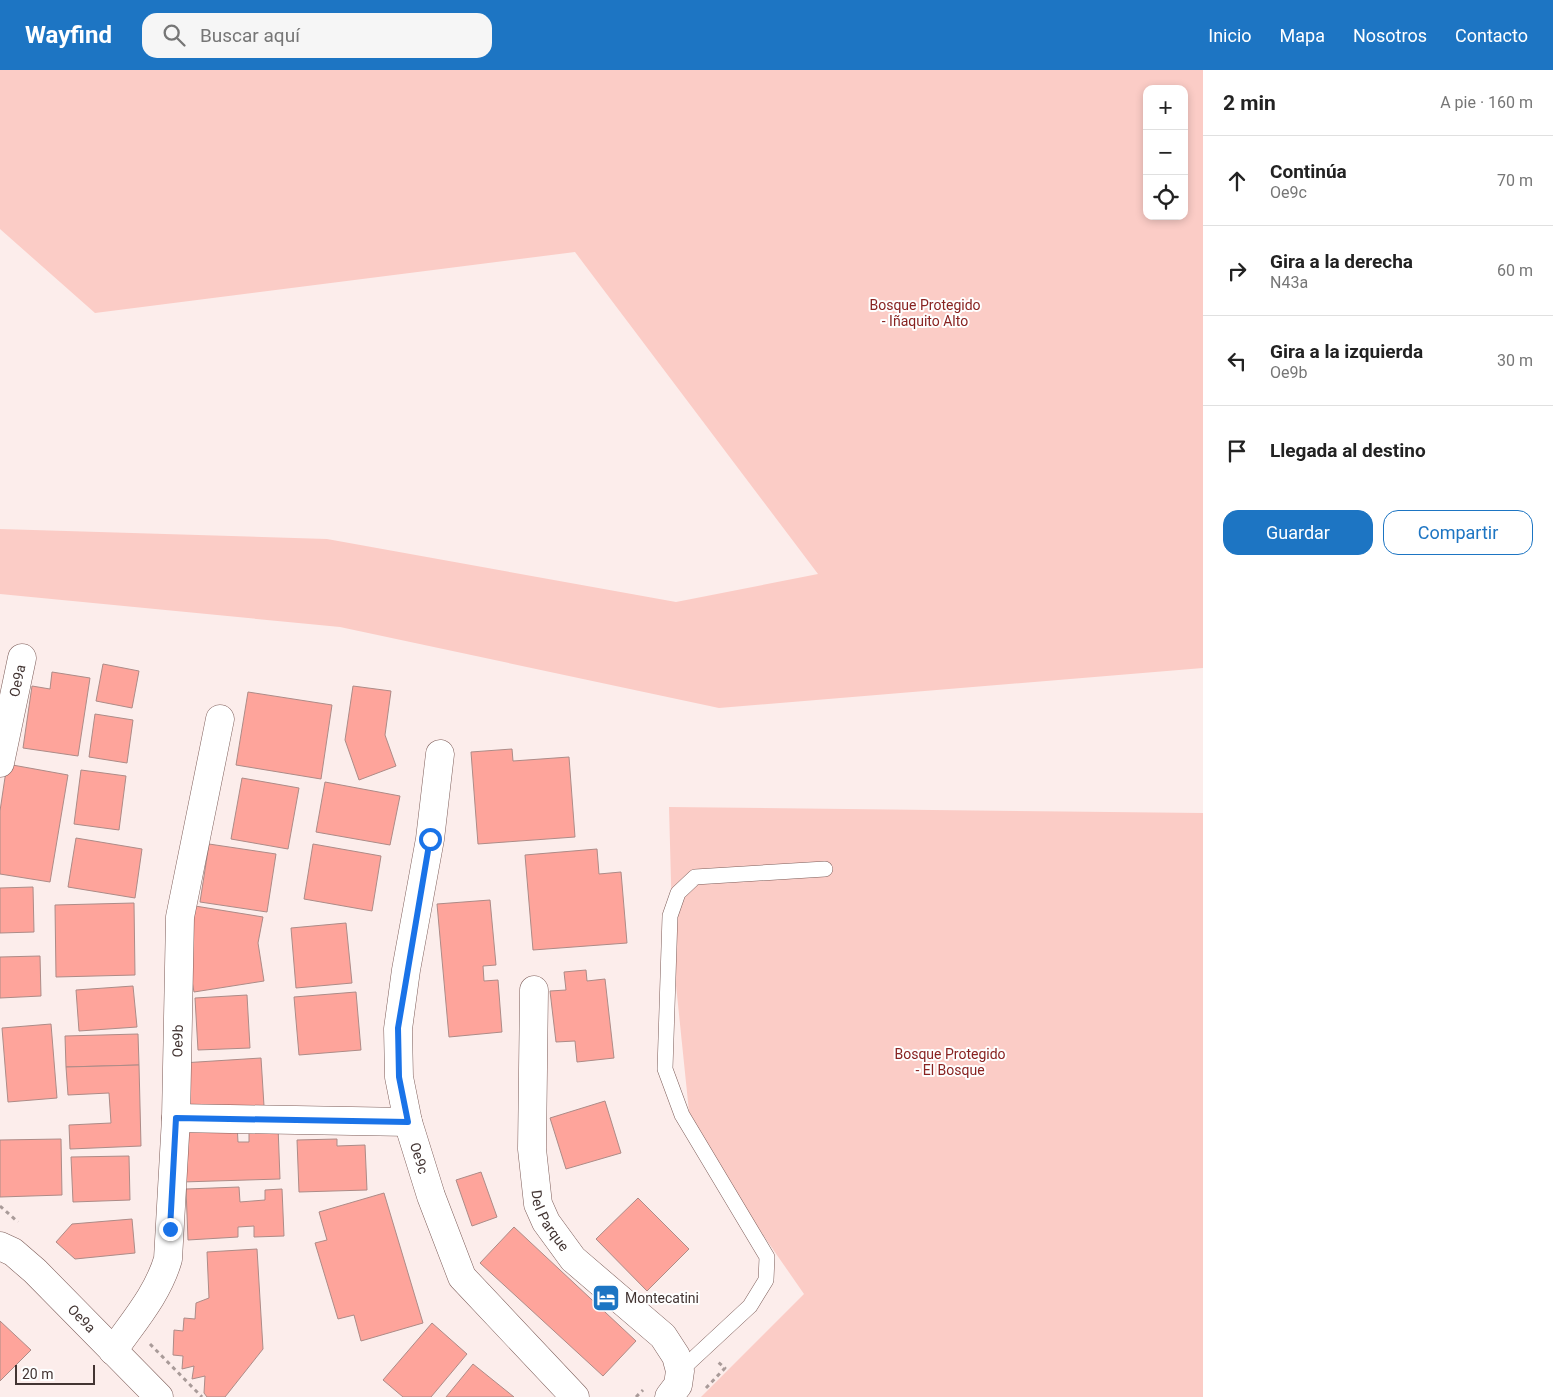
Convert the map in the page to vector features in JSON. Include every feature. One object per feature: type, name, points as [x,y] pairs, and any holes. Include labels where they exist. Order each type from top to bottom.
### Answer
[{"type":"street","name":"Oe9a","points":[[0,763],[22,658]]},
{"type":"street","name":"Oe9b","points":[[113,1351],[155,1290],[164,1274],[168,1260],[176,1118],[180,917],[220,719]]},
{"type":"street","name":"Oe9c","points":[[440,754],[430,839],[398,1028],[399,1077],[408,1122],[430,1196],[462,1277],[575,1397]]},
{"type":"street","name":"Del Parque","points":[[534,990],[532,1150],[538,1204],[546,1222],[573,1259],[663,1336],[676,1356],[680,1371]]},
{"type":"street","points":[[176,1118],[408,1122]]},
{"type":"street","name":"Oe9a","points":[[0,1246],[13,1252],[35,1271],[159,1397]]},
{"type":"street","points":[[669,1397],[678,1385],[680,1371]]},
{"type":"lane","points":[[680,1371],[750,1306],[766,1280],[768,1257],[682,1115],[665,1069],[670,916],[678,893],[695,877],[824,869]]},
{"type":"path","points":[[702,1391],[725,1368]]},
{"type":"green space","name":"Bosque Protegido - Iñaquito Alto","points":[[0,70],[1203,70],[1203,668],[719,708],[340,627],[0,594],[0,529],[327,539],[676,602],[818,574],[575,252],[95,313],[0,229]]},
{"type":"green space","name":"Bosque Protegido - El Bosque","points":[[669,807],[1203,813],[1203,1397],[701,1397],[804,1294],[691,1131],[673,956]]},
{"type":"building","points":[[103,664],[139,671],[132,708],[96,701]]},
{"type":"building","points":[[52,672],[90,678],[78,756],[23,748],[32,686],[50,689]]},
{"type":"building","points":[[353,686],[391,691],[385,735],[396,766],[359,780],[345,740]]},
{"type":"building","points":[[248,692],[332,705],[321,779],[236,765]]},
{"type":"building","points":[[95,714],[133,720],[127,763],[89,757]]},
{"type":"building","points":[[512,749],[513,761],[569,757],[575,837],[478,844],[471,752]]},
{"type":"building","points":[[7,764],[68,775],[50,882],[0,874],[0,811]]},
{"type":"building","points":[[81,770],[126,776],[119,830],[74,824]]},
{"type":"building","points":[[242,778],[299,788],[288,849],[231,839]]},
{"type":"building","points":[[325,782],[400,796],[390,845],[316,832]]},
{"type":"building","points":[[76,838],[142,849],[135,898],[68,887]]},
{"type":"building","points":[[209,844],[276,854],[267,912],[200,902]]},
{"type":"building","points":[[313,844],[381,856],[372,911],[304,899]]},
{"type":"building","points":[[597,849],[599,874],[621,872],[627,943],[533,950],[525,855]]},
{"type":"building","points":[[33,887],[34,932],[0,933],[0,888]]},
{"type":"building","points":[[490,900],[496,965],[483,966],[484,981],[498,980],[502,1032],[449,1037],[437,904]]},
{"type":"building","points":[[134,903],[135,975],[56,977],[55,905]]},
{"type":"building","points":[[189,905],[263,917],[258,943],[264,981],[194,992],[184,936]]},
{"type":"building","points":[[346,923],[352,983],[296,988],[291,928]]},
{"type":"building","points":[[40,956],[41,996],[0,998],[0,957]]},
{"type":"building","points":[[586,970],[587,981],[605,979],[614,1058],[577,1062],[575,1041],[556,1042],[550,991],[566,990],[564,972]]},
{"type":"building","points":[[133,986],[137,1027],[79,1031],[76,990]]},
{"type":"building","points":[[356,992],[361,1050],[299,1055],[294,997]]},
{"type":"building","points":[[247,995],[250,1048],[198,1050],[195,998]]},
{"type":"building","points":[[51,1024],[57,1098],[8,1102],[2,1028]]},
{"type":"building","points":[[138,1034],[139,1065],[66,1067],[65,1036]]},
{"type":"building","points":[[261,1058],[264,1106],[185,1110],[182,1063]]},
{"type":"building","points":[[139,1065],[141,1146],[70,1149],[69,1125],[111,1123],[109,1093],[68,1095],[66,1067]]},
{"type":"building","points":[[605,1101],[621,1153],[566,1169],[550,1118]]},
{"type":"building","points":[[237,1124],[238,1142],[249,1142],[249,1127],[278,1126],[280,1179],[182,1182],[180,1126]]},
{"type":"building","points":[[61,1139],[62,1195],[0,1197],[0,1140]]},
{"type":"building","points":[[337,1139],[337,1146],[365,1145],[367,1190],[299,1192],[297,1140]]},
{"type":"building","points":[[129,1156],[130,1200],[73,1202],[71,1157]]},
{"type":"building","points":[[481,1172],[497,1217],[472,1226],[456,1180]]},
{"type":"building","points":[[239,1187],[240,1202],[265,1200],[265,1190],[282,1189],[284,1236],[254,1237],[254,1226],[238,1227],[238,1237],[188,1240],[186,1189]]},
{"type":"building","points":[[384,1193],[423,1323],[361,1341],[354,1315],[338,1319],[315,1243],[327,1240],[319,1212]]},
{"type":"building","points":[[638,1198],[689,1249],[647,1291],[596,1239]]},
{"type":"building","points":[[132,1219],[135,1253],[75,1259],[56,1242],[72,1224]]},
{"type":"building","points":[[514,1227],[636,1341],[603,1376],[480,1263]]},
{"type":"building","points":[[257,1249],[263,1349],[225,1397],[207,1397],[204,1393],[205,1376],[192,1379],[194,1366],[182,1369],[183,1356],[173,1355],[174,1330],[183,1331],[184,1318],[195,1319],[196,1303],[209,1298],[207,1252]]},
{"type":"building","points":[[0,1321],[31,1350],[0,1381]]},
{"type":"building","points":[[432,1323],[467,1354],[431,1397],[403,1397],[383,1380]]},
{"type":"building","points":[[473,1364],[514,1397],[446,1397]]},
{"type":"place","name":"Montecatini","points":[[606,1298]]},
{"type":"route","points":[[170,1229],[176,1118],[408,1122],[399,1077],[398,1028],[406,970],[430,839]]}]
